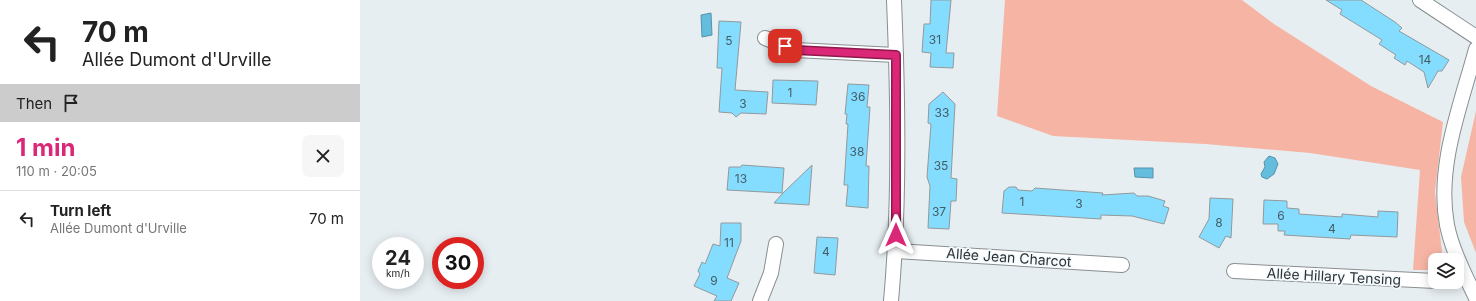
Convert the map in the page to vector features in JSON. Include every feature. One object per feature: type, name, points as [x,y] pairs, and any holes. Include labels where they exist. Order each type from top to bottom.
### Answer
[{"type":"street","points":[[891,301],[896,251],[896,55],[894,0]]},
{"type":"street","points":[[1420,0],[1476,37]]},
{"type":"street","points":[[765,38],[795,50],[896,55]]},
{"type":"street","points":[[1456,253],[1447,225],[1443,192],[1446,163],[1476,49]]},
{"type":"street","points":[[760,301],[771,273],[776,244]]},
{"type":"street","name":"Allée Jean Charcot","points":[[896,251],[1122,265]]},
{"type":"street","name":"Allée Hillary Tensing","points":[[1234,272],[1428,281]]},
{"type":"street","points":[[1464,282],[1476,298]]},
{"type":"shaded area","points":[[1005,0],[1242,0],[1274,24],[1371,86],[1443,122],[1435,192],[1442,253],[1428,253],[1428,270],[1413,270],[1420,170],[1310,153],[1205,144],[1053,136],[997,116]]},
{"type":"shaded area","points":[[1476,111],[1476,253],[1464,222],[1461,177]]},
{"type":"water","points":[[711,13],[712,35],[702,37],[701,15]]},
{"type":"water","points":[[1269,156],[1275,158],[1278,164],[1274,174],[1267,179],[1262,177],[1261,174],[1265,167],[1264,162]]},
{"type":"water","points":[[1134,168],[1153,168],[1153,178],[1135,177]]},
{"type":"building","points":[[931,0],[951,0],[946,53],[954,53],[953,68],[930,67],[931,53],[922,52],[924,24],[930,24]]},
{"type":"building","points":[[1326,0],[1361,0],[1395,22],[1402,28],[1399,31],[1449,60],[1442,71],[1438,71],[1428,88],[1424,72],[1407,61],[1405,65],[1394,58],[1396,55],[1379,44],[1382,40],[1340,14],[1342,10]]},
{"type":"building","points":[[719,21],[741,22],[735,90],[768,92],[766,114],[741,113],[736,117],[732,113],[719,112],[722,68],[717,68]]},
{"type":"building","points":[[773,80],[818,81],[816,105],[772,103]]},
{"type":"building","points":[[848,84],[869,85],[867,107],[870,107],[866,166],[869,166],[868,208],[846,206],[848,185],[844,185],[848,124],[846,124],[847,114],[845,114]]},
{"type":"building","points":[[943,92],[955,104],[951,178],[957,179],[956,201],[951,201],[949,229],[928,228],[930,186],[927,177],[931,124],[928,123],[929,104]]},
{"type":"building","points":[[742,165],[784,168],[782,193],[727,190],[729,167],[741,167]]},
{"type":"building","points":[[812,165],[809,205],[774,203],[783,193]]},
{"type":"building","points":[[1009,187],[1016,187],[1018,190],[1032,191],[1035,188],[1103,193],[1102,195],[1134,193],[1137,196],[1148,196],[1165,201],[1163,206],[1169,208],[1164,224],[1132,216],[1101,215],[1101,219],[1002,213],[1004,191]]},
{"type":"building","points":[[1210,198],[1233,199],[1231,238],[1226,236],[1219,248],[1199,237],[1209,219]]},
{"type":"building","points":[[1264,200],[1287,201],[1287,208],[1299,209],[1299,214],[1342,217],[1342,214],[1378,217],[1378,211],[1398,212],[1397,237],[1351,235],[1350,239],[1284,235],[1285,231],[1278,231],[1278,224],[1263,224]]},
{"type":"building","points":[[721,223],[741,223],[741,241],[727,278],[739,283],[731,301],[714,301],[717,296],[694,286],[700,274],[698,271],[702,262],[705,264],[713,244],[720,246]]},
{"type":"building","points":[[817,237],[838,238],[835,275],[814,273]]},
{"type":"route","points":[[785,46],[795,50],[896,55],[896,235]]}]
